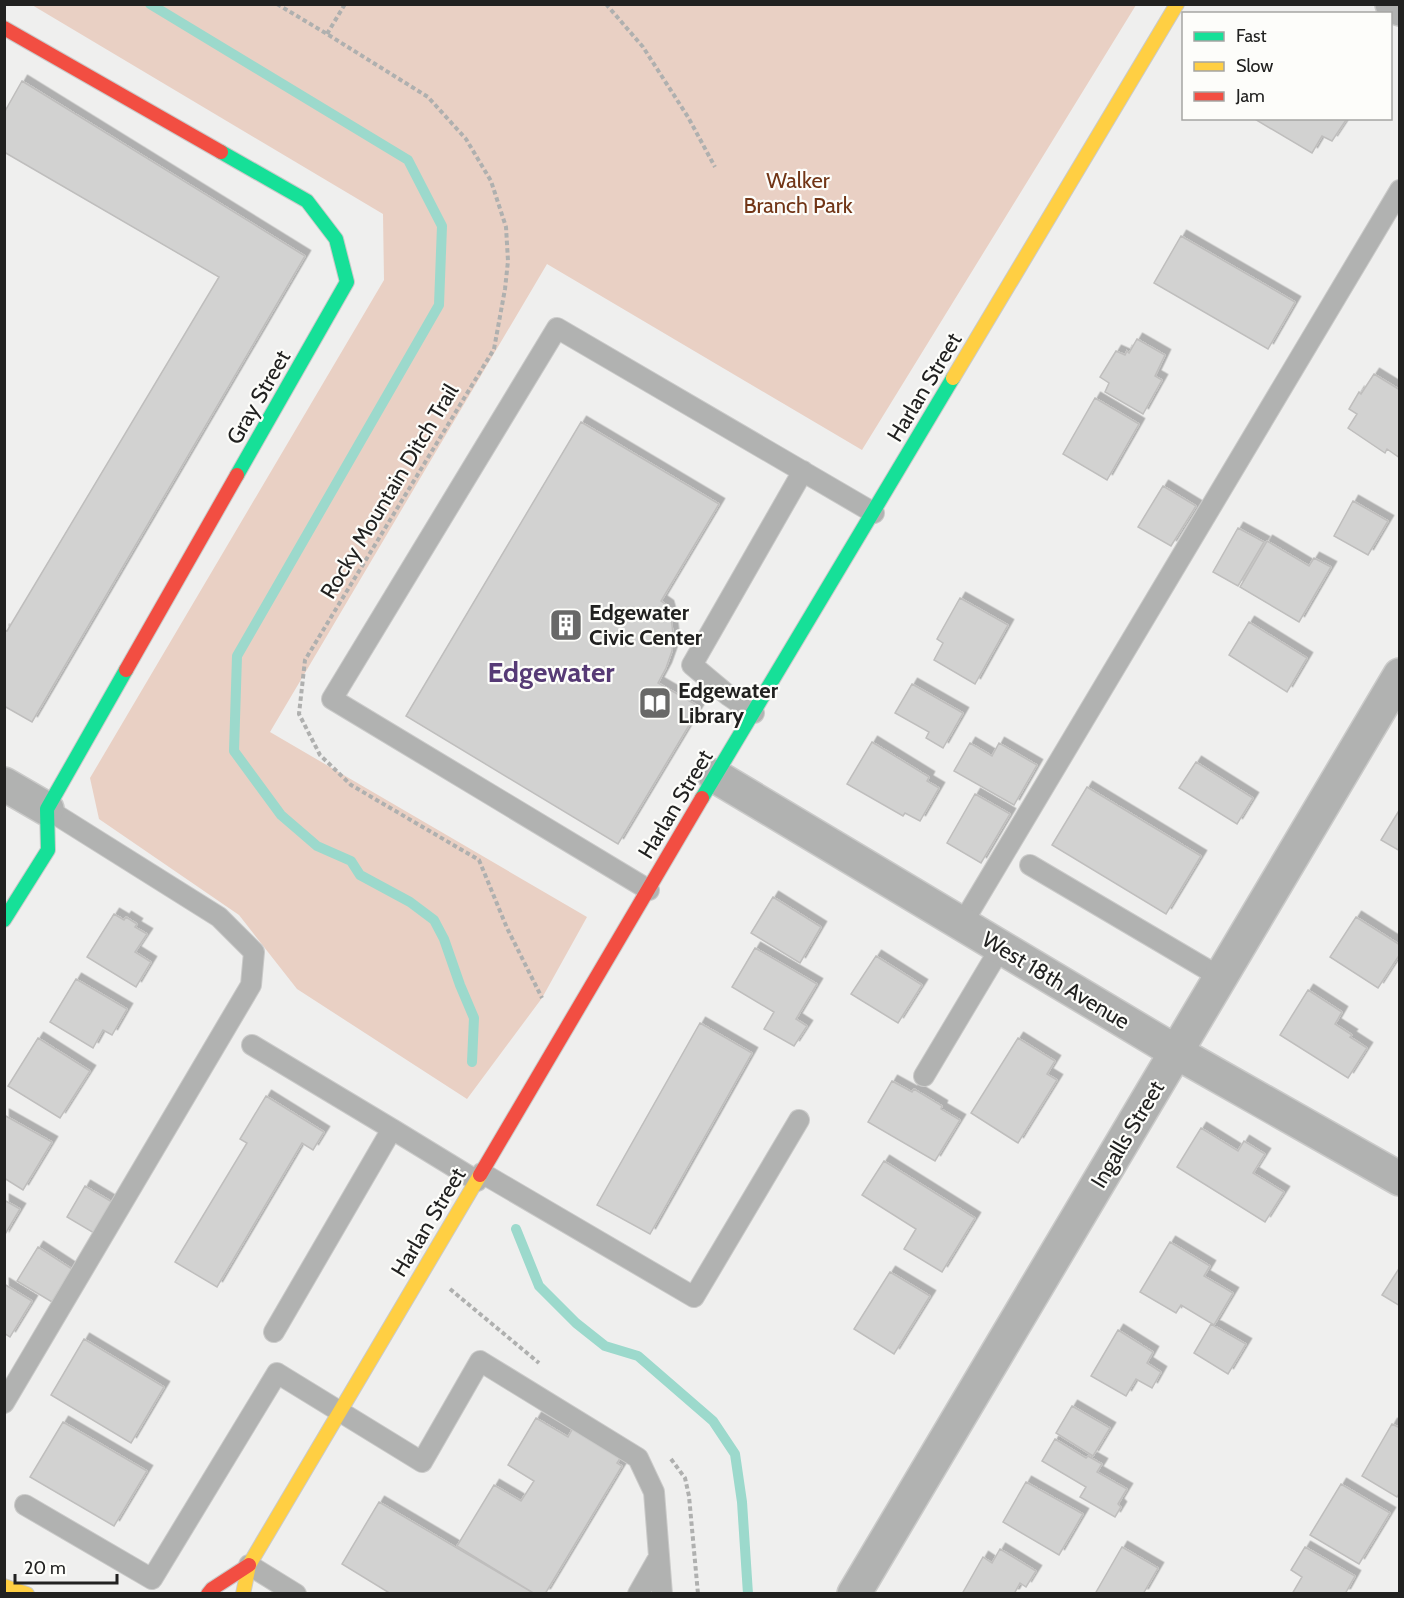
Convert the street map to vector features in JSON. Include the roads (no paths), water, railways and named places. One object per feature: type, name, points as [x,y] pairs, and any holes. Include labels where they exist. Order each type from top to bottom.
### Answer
[{"type":"street","name":"Harlan Street","points":[[243,1593],[249,1565],[648,890],[1177,4]]},
{"type":"street","points":[[1392,4],[1400,9]]},
{"type":"street","name":"Gray Street","points":[[4,28],[306,201],[336,239],[347,282],[47,809]]},
{"type":"street","name":"Ingalls Street","points":[[854,1593],[1400,675]]},
{"type":"street","name":"West 18th Avenue","points":[[716,776],[1176,1052],[1400,1179]]},
{"type":"street","points":[[4,784],[47,809],[48,850],[4,920]]},
{"type":"street","name":"Harlan Street","points":[[208,1593],[249,1565]]},
{"type":"street","points":[[4,1586],[27,1593]]},
{"type":"lane","points":[[962,924],[1400,190]]},
{"type":"lane","points":[[648,890],[332,699],[556,328],[874,513]]},
{"type":"lane","points":[[754,713],[729,696],[692,665],[802,471]]},
{"type":"lane","points":[[4,1403],[251,985],[254,952],[219,917],[47,809]]},
{"type":"lane","points":[[1030,865],[1220,977]]},
{"type":"lane","points":[[924,1076],[1001,947]]},
{"type":"lane","points":[[252,1045],[392,1129],[694,1297],[799,1120]]},
{"type":"lane","points":[[274,1332],[392,1129]]},
{"type":"lane","points":[[25,1505],[152,1579],[277,1373],[422,1462],[480,1361],[638,1458],[654,1492],[662,1593]]},
{"type":"lane","points":[[638,1593],[659,1557]]},
{"type":"lane","points":[[249,1565],[297,1593]]},
{"type":"waterway","points":[[150,4],[408,160],[442,226],[439,305],[237,656],[234,751],[281,815],[317,846],[351,861],[360,875],[410,902],[434,920],[444,939],[474,1018],[472,1062]]},
{"type":"waterway","points":[[516,1229],[539,1286],[576,1323],[605,1346],[638,1356],[713,1421],[735,1454],[742,1502],[748,1594]]},
{"type":"place","name":"Edgewater Civic Center","points":[[566,625]]},
{"type":"place","name":"Edgewater Library","points":[[655,703]]},
{"type":"district","name":"Edgewater","points":[[551,672]]},
{"type":"park label","name":"Walker Branch Park","points":[[798,192]]}]
